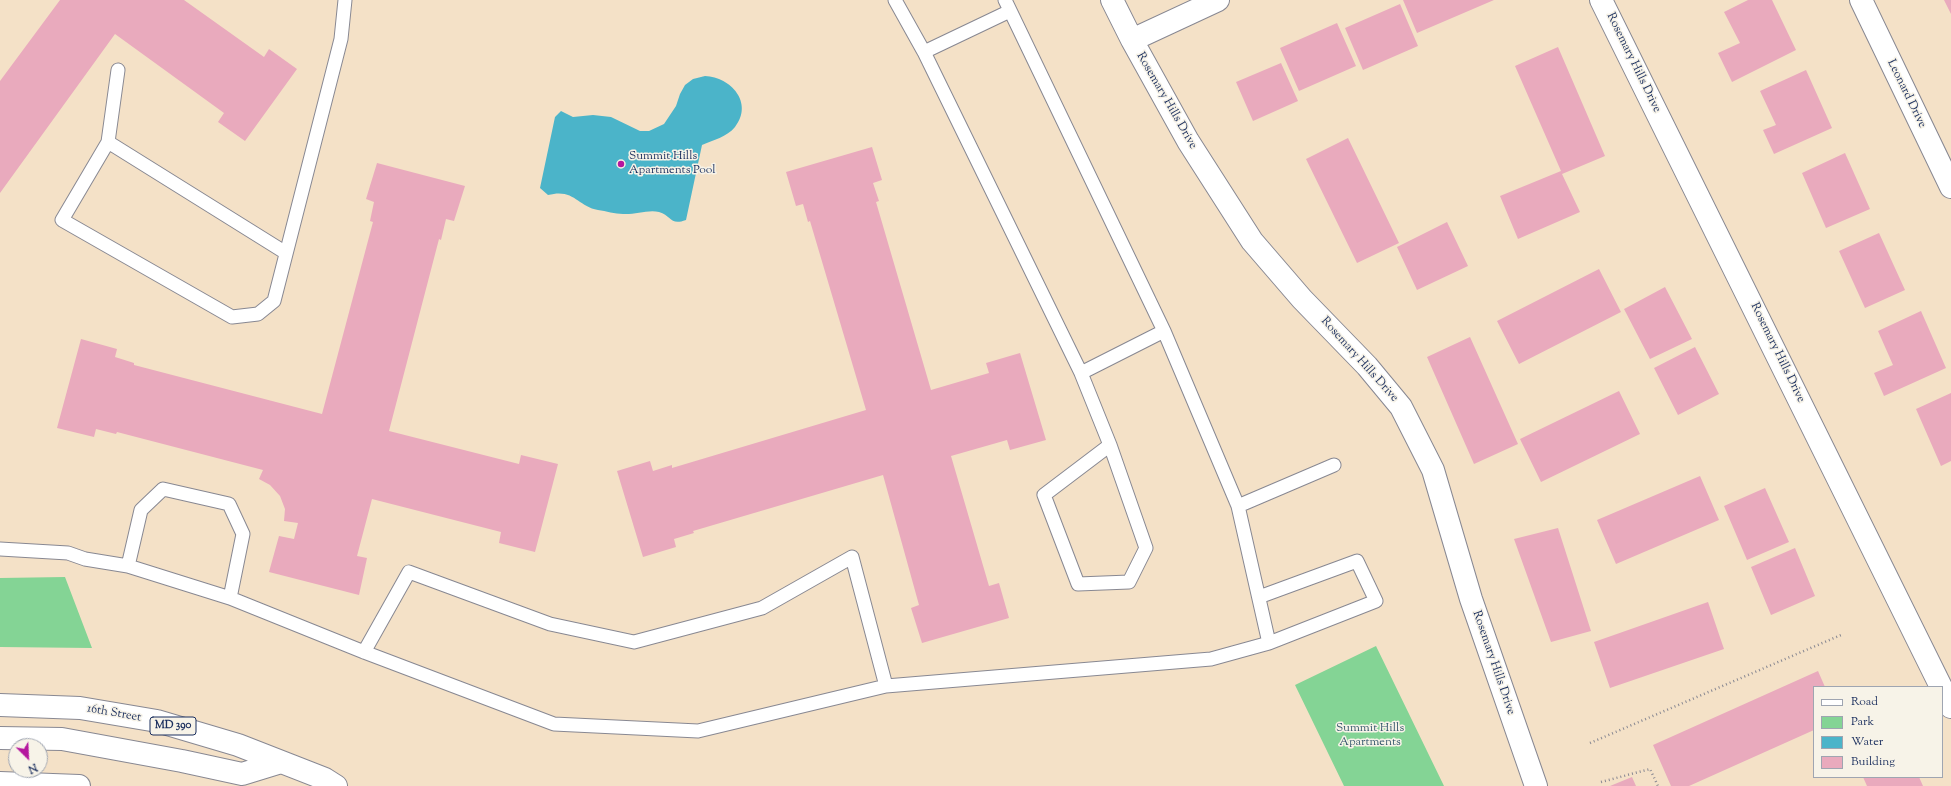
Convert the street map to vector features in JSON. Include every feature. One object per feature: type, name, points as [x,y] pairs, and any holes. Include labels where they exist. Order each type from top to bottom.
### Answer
[{"type":"street","name":"Rosemary Hills Drive","points":[[1112,0],[1132,40],[1188,141],[1252,241],[1302,299],[1367,366],[1402,407],[1433,470],[1471,599],[1536,786]]},
{"type":"street","name":"Rosemary Hills Drive","points":[[1132,40],[1218,0]]},
{"type":"street","name":"Rosemary Hills Drive","points":[[1602,0],[1948,696]]},
{"type":"street","name":"Leonard Drive","points":[[1861,0],[1951,187]]},
{"type":"street","name":"16th Street","points":[[0,706],[80,708],[157,721],[238,745],[325,779],[336,786]]},
{"type":"street","points":[[0,738],[62,740],[182,761],[242,774],[281,762]]},
{"type":"street","points":[[0,783],[79,786]]},
{"type":"lane","points":[[118,70],[108,142],[62,220],[232,317],[258,314],[274,301],[341,39],[345,0]]},
{"type":"lane","points":[[895,0],[924,52],[1081,373],[1110,445],[1146,548],[1129,582],[1078,584],[1044,495],[1110,445]]},
{"type":"lane","points":[[924,52],[1007,6],[1164,331],[1238,506],[1269,643]]},
{"type":"lane","points":[[108,142],[286,253]]},
{"type":"lane","points":[[1081,373],[1164,331]]},
{"type":"lane","points":[[1238,506],[1334,465]]},
{"type":"lane","points":[[128,566],[141,510],[163,490],[230,504],[243,534],[230,598]]},
{"type":"lane","points":[[0,549],[68,553],[85,559],[128,566],[230,598],[364,652],[554,724],[698,731],[886,686],[1211,660],[1269,643],[1376,601],[1357,561],[1259,597]]},
{"type":"lane","points":[[364,652],[409,572],[550,624],[634,642],[762,608],[852,557],[886,686]]},
{"type":"path","points":[[1590,743],[1841,635]]},
{"type":"path","points":[[1601,782],[1650,769],[1658,786]]},
{"type":"green space","points":[[65,577],[92,648],[0,647],[0,578]]},
{"type":"green space","name":"Summit Hills Apartments","points":[[1376,646],[1444,786],[1344,786],[1295,685]]},
{"type":"water","name":"Summit Hills Apartments Pool","points":[[705,76],[715,77],[731,86],[741,101],[742,109],[740,118],[732,130],[724,136],[702,145],[686,220],[677,222],[655,211],[617,214],[598,210],[564,194],[557,193],[548,195],[540,188],[555,117],[561,111],[573,117],[593,115],[611,117],[640,131],[649,131],[664,124],[676,106],[685,85],[693,79]]},
{"type":"building","points":[[60,0],[184,0],[264,57],[269,49],[297,69],[245,141],[218,122],[224,113],[115,34],[0,193],[0,81]]},
{"type":"building","points":[[1403,0],[1494,0],[1417,33]]},
{"type":"building","points":[[1748,0],[1772,0],[1796,50],[1732,82],[1718,53],[1740,43],[1724,12]]},
{"type":"building","points":[[1944,0],[1951,0],[1951,14]]},
{"type":"building","points":[[1400,4],[1418,46],[1363,70],[1345,28]]},
{"type":"building","points":[[1337,23],[1356,66],[1299,91],[1280,48]]},
{"type":"building","points":[[1558,47],[1605,156],[1562,174],[1580,212],[1518,239],[1500,196],[1561,171],[1515,66]]},
{"type":"building","points":[[1281,63],[1298,101],[1253,121],[1236,82]]},
{"type":"building","points":[[1806,70],[1832,128],[1774,154],[1763,130],[1776,125],[1760,91]]},
{"type":"building","points":[[1348,138],[1399,243],[1357,263],[1306,159]]},
{"type":"building","points":[[872,147],[882,180],[873,183],[879,201],[876,202],[931,390],[989,373],[986,363],[1020,353],[1046,440],[1010,450],[1007,440],[951,456],[989,586],[999,583],[1009,618],[922,643],[911,608],[919,605],[883,475],[693,531],[694,533],[674,539],[676,547],[643,557],[617,471],[650,461],[653,471],[672,465],[672,468],[866,410],[810,221],[808,222],[803,204],[796,206],[786,172]]},
{"type":"building","points":[[1845,153],[1870,209],[1826,228],[1802,173]]},
{"type":"building","points":[[377,163],[465,186],[454,221],[446,219],[441,240],[439,239],[389,431],[519,464],[521,455],[558,464],[535,552],[499,543],[501,532],[372,499],[357,556],[367,558],[359,595],[269,572],[279,536],[294,539],[298,523],[284,521],[285,509],[280,496],[270,485],[259,479],[263,470],[117,432],[116,434],[96,429],[94,437],[57,428],[81,339],[117,349],[115,357],[134,363],[134,365],[322,414],[373,222],[370,221],[374,202],[366,199]]},
{"type":"building","points":[[1447,222],[1468,266],[1417,290],[1397,247]]},
{"type":"building","points":[[1879,233],[1905,290],[1865,308],[1839,251]]},
{"type":"building","points":[[1599,269],[1621,312],[1519,364],[1497,321]]},
{"type":"building","points":[[1665,287],[1692,339],[1650,359],[1624,309]]},
{"type":"building","points":[[1921,311],[1946,368],[1884,396],[1874,373],[1893,365],[1878,331]]},
{"type":"building","points":[[1470,337],[1518,444],[1474,464],[1427,357]]},
{"type":"building","points":[[1695,347],[1719,394],[1678,415],[1654,368]]},
{"type":"building","points":[[1619,391],[1640,434],[1541,482],[1520,439]]},
{"type":"building","points":[[1951,393],[1951,461],[1941,466],[1916,409]]},
{"type":"building","points":[[1700,476],[1719,520],[1616,564],[1597,520]]},
{"type":"building","points":[[1765,488],[1789,542],[1747,560],[1724,506]]},
{"type":"building","points":[[1558,528],[1591,631],[1551,642],[1514,539]]},
{"type":"building","points":[[1795,548],[1815,596],[1771,615],[1751,567]]},
{"type":"building","points":[[1708,602],[1724,649],[1610,688],[1594,642]]},
{"type":"building","points":[[1818,671],[1825,686],[1813,686],[1813,730],[1689,786],[1671,786],[1653,745]]},
{"type":"building","points":[[1632,777],[1636,786],[1610,786]]},
{"type":"building","points":[[1863,778],[1919,778],[1923,786],[1867,786]]},
{"type":"place","name":"Summit Hills Apartments Pool","points":[[621,164]]}]
